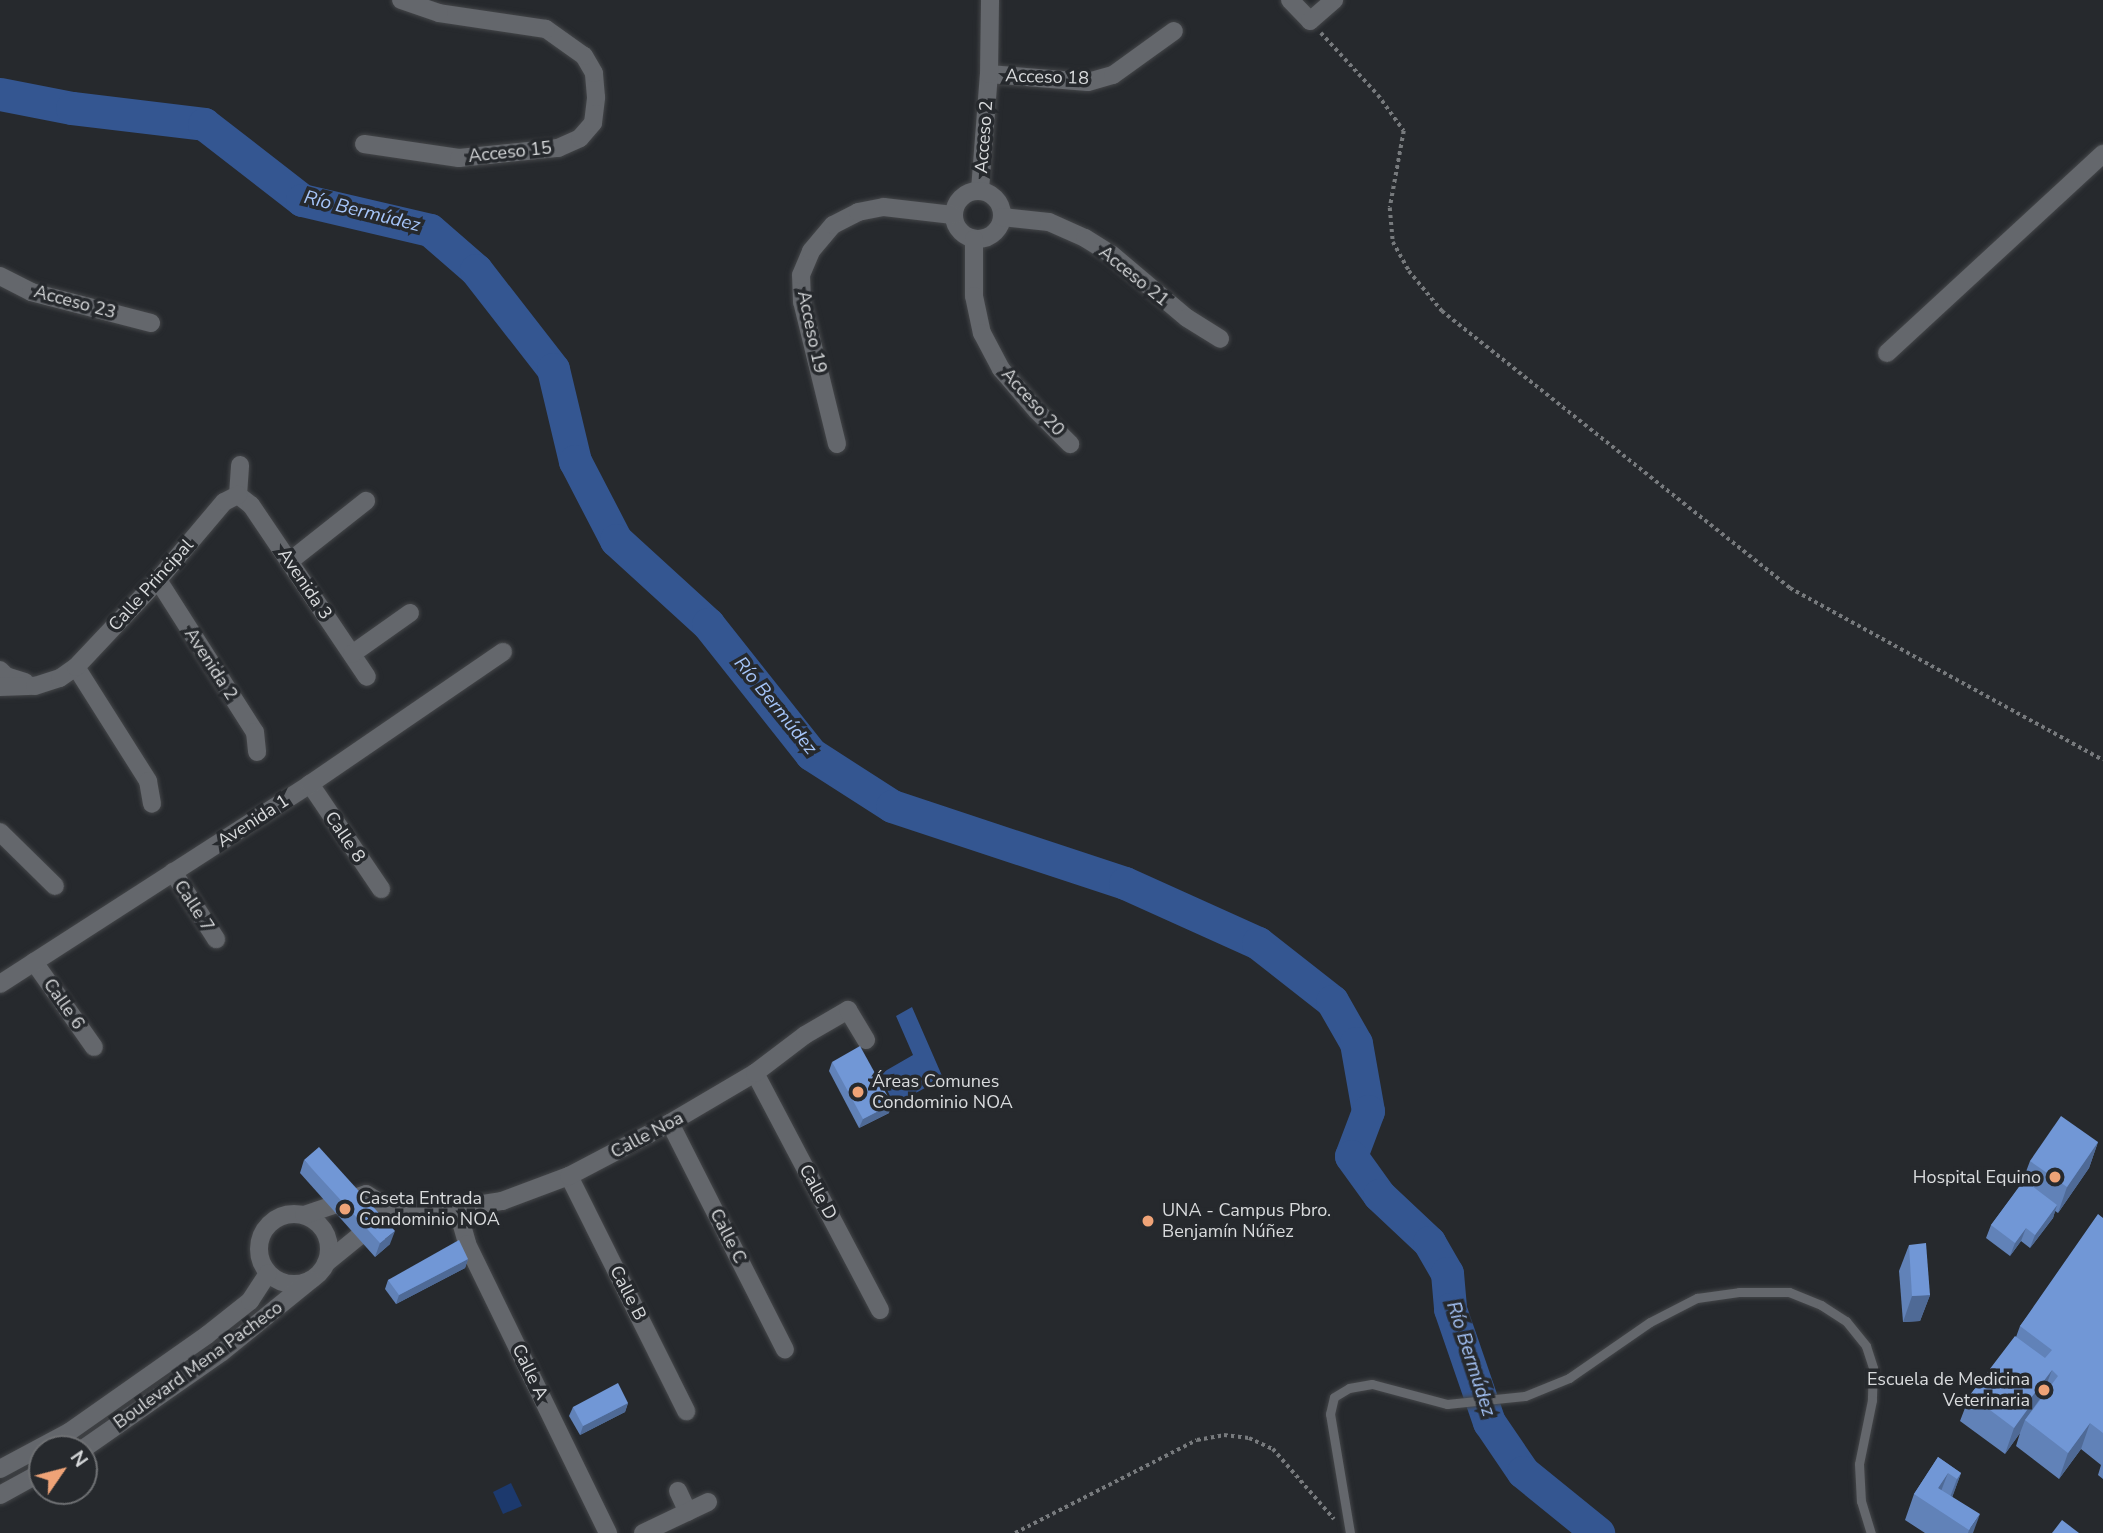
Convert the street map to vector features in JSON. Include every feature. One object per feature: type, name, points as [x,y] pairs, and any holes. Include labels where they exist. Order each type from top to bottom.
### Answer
[{"type":"street","name":"Acceso 15","points":[[364,144],[459,158],[558,148],[580,138],[593,123],[596,97],[594,74],[584,57],[546,29],[439,13],[401,0]]},
{"type":"street","name":"Acceso 2","points":[[980,190],[989,75],[990,0]]},
{"type":"street","points":[[1290,0],[1310,21],[1334,0]]},
{"type":"street","name":"Acceso 18","points":[[989,75],[1088,82],[1113,75],[1174,31]]},
{"type":"street","points":[[1887,353],[2103,154]]},
{"type":"street","points":[[980,190],[994,196],[1002,217],[1000,225],[989,236],[974,239],[959,231],[953,215],[958,200],[964,194],[980,190]]},
{"type":"street","name":"Acceso 19","points":[[837,444],[802,302],[801,275],[811,251],[834,225],[858,212],[884,208],[953,215]]},
{"type":"street","name":"Acceso 21","points":[[1002,217],[1049,222],[1085,238],[1111,254],[1187,318],[1220,339]]},
{"type":"street","name":"Acceso 20","points":[[974,239],[974,296],[982,332],[1001,369],[1037,411],[1070,443]]},
{"type":"street","name":"Acceso 23","points":[[0,276],[32,292],[150,323]]},
{"type":"street","points":[[237,495],[240,465]]},
{"type":"street","name":"Avenida 3","points":[[237,495],[251,505],[367,677]]},
{"type":"street","name":"Calle Principal","points":[[0,687],[35,686],[60,678],[76,667],[158,580],[224,502],[237,495]]},
{"type":"street","points":[[290,561],[366,500]]},
{"type":"street","name":"Avenida 2","points":[[158,580],[255,732],[257,752]]},
{"type":"street","points":[[352,654],[410,613]]},
{"type":"street","name":"Avenida 1","points":[[0,984],[310,784],[503,652]]},
{"type":"street","points":[[76,667],[148,780],[152,804]]},
{"type":"street","points":[[0,670],[6,676],[35,686]]},
{"type":"street","name":"Calle 8","points":[[310,784],[381,889]]},
{"type":"street","points":[[0,832],[55,886]]},
{"type":"street","name":"Calle 7","points":[[173,872],[216,939]]},
{"type":"street","name":"Calle 6","points":[[33,962],[94,1047]]},
{"type":"street","name":"Calle Noa","points":[[304,1215],[366,1194],[390,1209],[457,1208],[502,1201],[569,1176],[670,1122],[755,1073],[805,1035],[848,1010],[866,1040]]},
{"type":"street","name":"Calle D","points":[[755,1073],[880,1310]]},
{"type":"street","name":"Calle C","points":[[670,1122],[785,1349]]},
{"type":"street","name":"Calle B","points":[[569,1176],[687,1411]]},
{"type":"street","name":"Calle A","points":[[457,1208],[467,1244],[608,1533]]},
{"type":"street","points":[[326,1263],[390,1209]]},
{"type":"street","points":[[304,1215],[323,1229],[329,1251],[326,1263]]},
{"type":"street","name":"Boulevard Mena Pacheco","points":[[304,1215],[281,1216],[264,1230],[259,1252],[268,1273],[289,1284],[311,1280]]},
{"type":"street","name":"Boulevard Mena Pacheco","points":[[98,1438],[222,1352],[311,1280],[326,1263]]},
{"type":"street","name":"Boulevard Mena Pacheco","points":[[0,1469],[69,1432],[207,1335],[250,1301],[268,1273]]},
{"type":"street","points":[[0,1495],[28,1480]]},
{"type":"street","points":[[678,1492],[688,1512]]},
{"type":"street","points":[[643,1533],[708,1502]]},
{"type":"lane","points":[[1349,1532],[1330,1415],[1335,1397],[1349,1388],[1372,1384],[1447,1404],[1525,1396],[1569,1378],[1650,1322],[1698,1297],[1739,1292],[1789,1292],[1846,1321],[1866,1346],[1873,1368],[1872,1400],[1860,1464],[1861,1501],[1871,1533]]},
{"type":"path","points":[[1310,21],[1378,95],[1404,131],[1390,208],[1393,243],[1409,271],[1443,311],[1790,588],[2103,760]]},
{"type":"path","points":[[1015,1533],[1198,1440],[1224,1435],[1248,1438],[1273,1449],[1349,1532]]},
{"type":"shaded area","points":[[912,1007],[943,1078],[894,1105],[880,1074],[913,1055],[896,1016]]},
{"type":"shaded area","points":[[511,1483],[522,1506],[503,1514],[493,1492]]},
{"type":"building","name":"Áreas Comunes Condominio NOA","points":[[860,1046],[892,1104],[863,1119],[832,1062]]},
{"type":"building","points":[[2061,1116],[2098,1142],[2067,1187],[2030,1161]]},
{"type":"building","points":[[319,1147],[395,1231],[380,1243],[304,1160]]},
{"type":"building","points":[[2024,1180],[2057,1205],[2035,1235],[2026,1228],[2015,1243],[1991,1225]]},
{"type":"building","points":[[2098,1214],[2103,1218],[2103,1433],[2090,1423],[2068,1453],[2025,1420],[2058,1376],[2052,1370],[2027,1403],[2030,1406],[2014,1428],[1970,1395],[2015,1336],[2045,1358],[2052,1350],[2020,1326]]},
{"type":"building","points":[[459,1240],[468,1259],[399,1295],[388,1280]]},
{"type":"building","points":[[1926,1243],[1930,1295],[1912,1296],[1909,1245]]},
{"type":"building","points":[[618,1383],[628,1403],[583,1426],[573,1407]]},
{"type":"building","points":[[1938,1457],[1961,1473],[1957,1479],[1948,1473],[1938,1488],[1980,1514],[1969,1530],[1914,1494]]},
{"type":"building","points":[[2062,1520],[2079,1533],[2052,1533]]},
{"type":"waterway","name":"Río Bermúdez","points":[[0,94],[72,108],[204,124],[302,200],[430,230],[476,270],[553,369],[575,461],[616,540],[708,624],[811,754],[892,806],[1125,883],[1258,943],[1332,1001],[1356,1043],[1368,1111],[1351,1156],[1379,1195],[1429,1242],[1447,1273],[1450,1309],[1489,1422],[1523,1472],[1598,1533]]},
{"type":"place","name":"Áreas Comunes Condominio NOA","points":[[858,1092]]},
{"type":"place","name":"Hospital Equino","points":[[2055,1177]]},
{"type":"place","name":"Caseta Entrada Condominio NOA","points":[[345,1209]]},
{"type":"place","name":"UNA - Campus Pbro. Benjamín Núñez","points":[[1148,1221]]},
{"type":"place","name":"Escuela de Medicina Veterinaria","points":[[2044,1390]]}]
